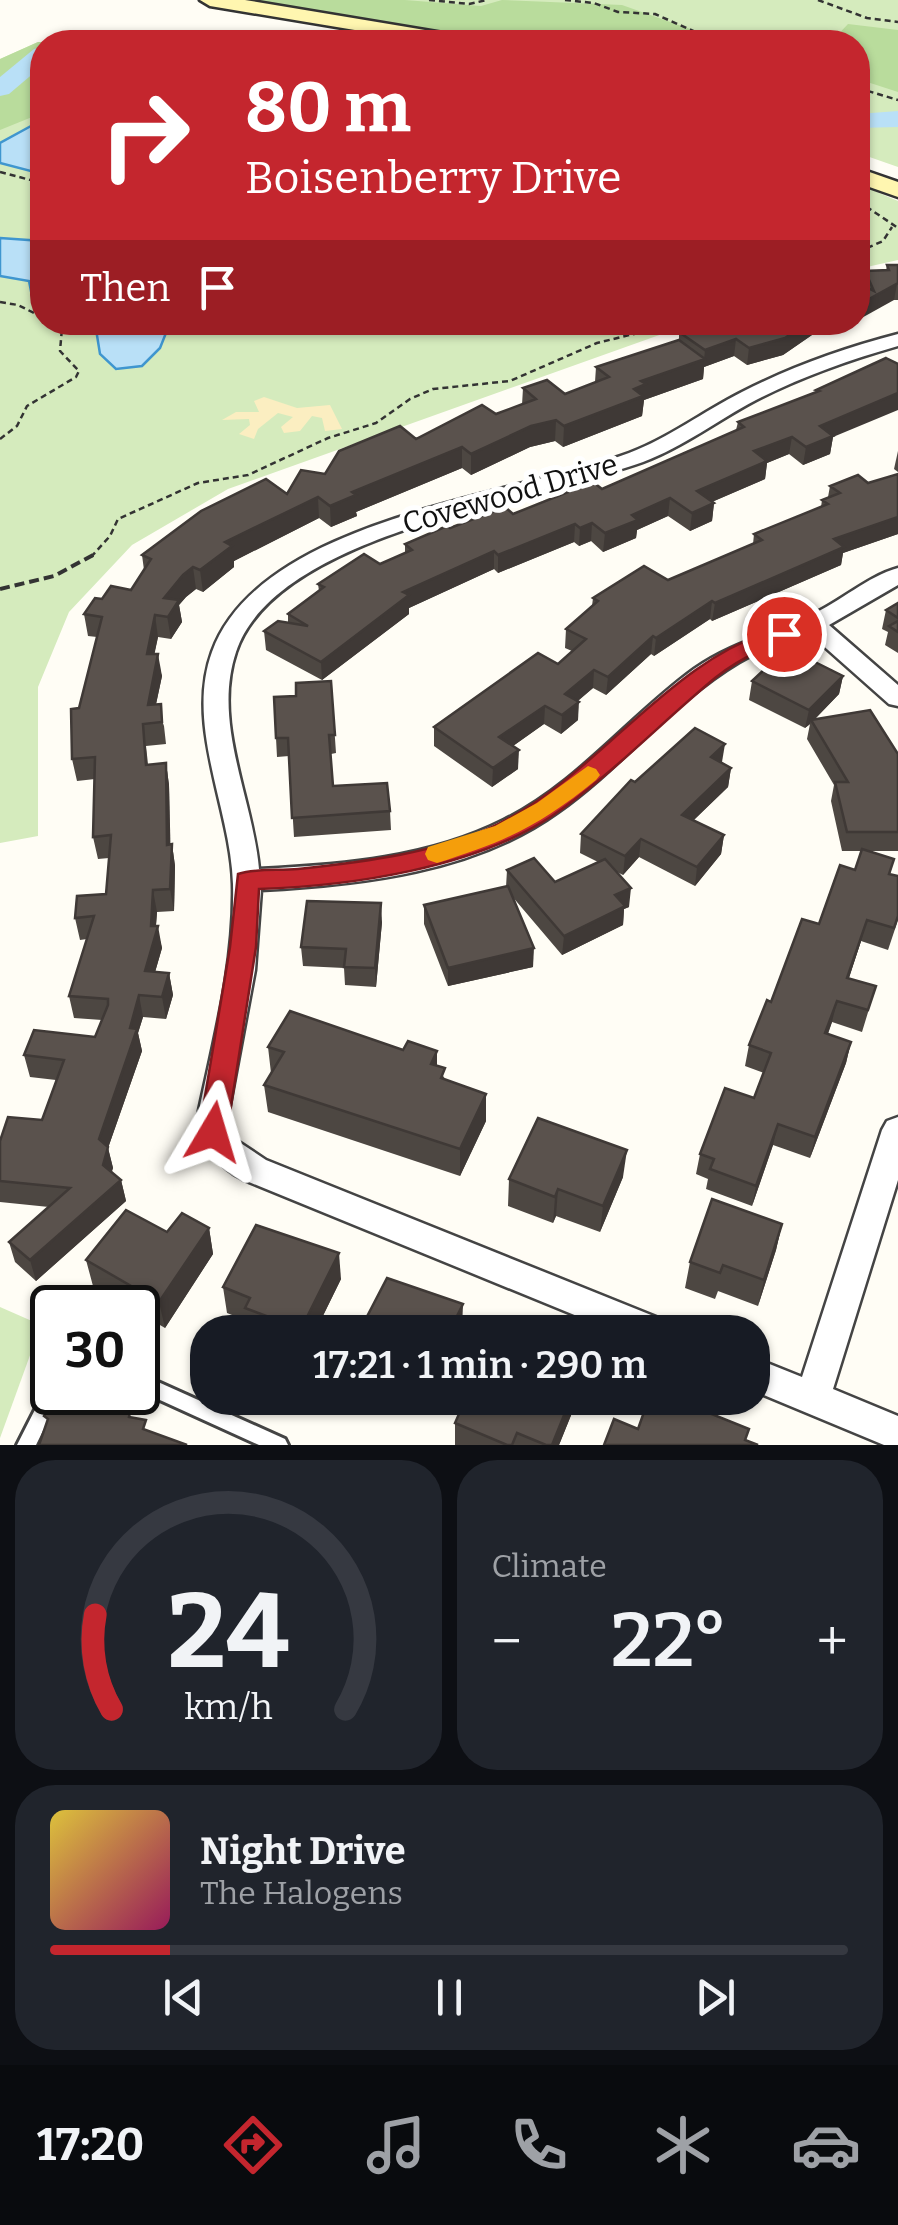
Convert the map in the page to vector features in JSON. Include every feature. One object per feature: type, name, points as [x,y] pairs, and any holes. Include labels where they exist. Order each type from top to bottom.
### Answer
[{"type":"main road","points":[[210,0],[389,30]]},
{"type":"main road","points":[[870,179],[896,189]]},
{"type":"street","name":"Covewood Drive","points":[[612,1315],[255,1170],[233,1160],[220,1145],[213,1132],[213,1115],[243,947],[247,880],[220,738],[218,677],[232,630],[248,609],[276,583],[315,561],[464,503],[640,456],[774,386],[898,340]]},
{"type":"street","points":[[247,880],[296,878],[379,866],[452,851],[504,832],[545,809],[660,710],[729,657],[813,624],[898,575]]},
{"type":"street","points":[[813,624],[898,698]]},
{"type":"street","points":[[813,1398],[898,1130]]},
{"type":"street","points":[[770,1380],[898,1433]]},
{"type":"lane","points":[[160,1391],[279,1445]]},
{"type":"lane","points":[[26,1445],[42,1415]]},
{"type":"path","points":[[429,0],[469,4],[487,0]]},
{"type":"path","points":[[565,0],[594,3],[618,12],[655,14],[691,30]]},
{"type":"path","points":[[818,0],[847,8],[867,20],[898,22]]},
{"type":"path","points":[[870,93],[898,100]]},
{"type":"path","points":[[0,172],[30,181]]},
{"type":"path","points":[[870,208],[898,228]]},
{"type":"path","points":[[870,246],[882,241],[892,227]]},
{"type":"path","points":[[0,302],[30,311]]},
{"type":"path","points":[[0,439],[17,426],[28,406],[76,377],[79,371],[60,350],[61,335]]},
{"type":"path","points":[[0,590],[78,567],[109,544],[118,519],[181,490],[274,465],[328,438],[376,422],[410,398],[433,389],[510,381],[597,343],[630,335]]},
{"type":"green space","points":[[247,0],[405,0],[481,6],[502,0],[622,5],[693,30],[428,30]]},
{"type":"green space","points":[[272,0],[898,0],[898,167],[870,157],[870,30],[458,30]]},
{"type":"green space","points":[[848,24],[898,30],[898,92],[870,83],[870,30],[842,30]]},
{"type":"green space","points":[[30,46],[30,335],[659,335],[228,489],[132,545],[69,612],[38,687],[38,836],[0,843],[0,59]]},
{"type":"green space","points":[[30,46],[30,118],[0,130],[0,59]]},
{"type":"green space","points":[[870,189],[898,201],[898,260],[870,266]]},
{"type":"green space","points":[[0,1307],[30,1320],[30,1355],[0,1438]]},
{"type":"sand","points":[[264,397],[297,408],[330,405],[342,429],[325,431],[322,418],[312,416],[300,431],[284,433],[281,427],[293,417],[278,413],[258,429],[254,439],[239,434],[250,425],[249,419],[222,420],[236,412],[259,412],[254,401]]},
{"type":"water","points":[[30,127],[30,171],[0,163],[0,143]]},
{"type":"water","points":[[0,238],[30,240],[30,286],[29,281],[0,276]]},
{"type":"water","points":[[97,335],[165,335],[160,348],[142,366],[116,369],[100,354]]},
{"type":"building","points":[[887,265],[898,265],[898,283],[870,298],[870,289],[874,291],[870,271],[889,270]]},
{"type":"building","points":[[683,335],[789,335],[749,348],[736,339],[705,350]]},
{"type":"building","points":[[679,340],[705,359],[641,381],[646,384],[634,389],[643,396],[564,426],[556,420],[531,426],[471,454],[462,447],[352,492],[356,495],[330,506],[318,497],[225,542],[232,546],[200,570],[193,567],[164,598],[179,600],[168,617],[155,615],[147,654],[158,654],[148,705],[161,704],[162,722],[143,724],[146,765],[166,763],[167,845],[172,844],[170,889],[153,890],[151,926],[158,926],[145,971],[169,973],[162,997],[139,995],[130,1028],[137,1029],[99,1139],[108,1147],[103,1165],[121,1180],[30,1260],[9,1242],[70,1188],[0,1181],[0,1141],[8,1117],[42,1120],[64,1060],[24,1055],[34,1030],[95,1037],[108,1005],[108,999],[69,996],[94,916],[75,918],[77,896],[106,894],[111,835],[93,837],[95,757],[72,759],[71,709],[79,708],[102,617],[84,614],[95,598],[102,599],[111,586],[131,590],[151,559],[142,555],[201,511],[266,479],[287,494],[301,470],[325,474],[339,451],[400,426],[416,439],[482,405],[496,414],[536,399],[523,388],[547,380],[565,394],[609,377],[596,367]]},
{"type":"building","points":[[886,358],[898,364],[898,393],[820,426],[833,436],[806,447],[792,437],[754,451],[767,461],[697,491],[714,503],[692,513],[670,498],[632,515],[638,520],[605,533],[592,523],[580,528],[575,524],[498,555],[494,551],[403,592],[409,595],[321,662],[264,631],[278,621],[308,626],[288,614],[324,587],[318,584],[364,554],[380,564],[412,550],[405,544],[447,526],[505,507],[513,514],[593,482],[602,489],[744,427],[738,422],[819,391],[816,390]]},
{"type":"building","points":[[898,474],[898,517],[834,539],[844,547],[712,601],[656,638],[653,636],[608,677],[594,670],[565,694],[579,702],[562,715],[545,706],[499,737],[519,750],[493,768],[434,727],[538,653],[558,664],[586,639],[566,629],[598,601],[593,598],[644,566],[668,580],[762,540],[754,534],[828,504],[822,500],[840,493],[830,486],[858,475],[868,483]]},
{"type":"building","points":[[898,603],[898,618],[886,610]]},
{"type":"building","points":[[787,648],[843,676],[809,710],[752,681]]},
{"type":"building","points":[[331,681],[335,735],[329,735],[333,786],[387,783],[390,811],[292,818],[288,738],[276,738],[274,697],[296,696],[296,683]]},
{"type":"building","points":[[870,710],[898,754],[898,832],[847,832],[835,782],[848,782],[811,720]]},
{"type":"building","points":[[695,728],[725,744],[711,757],[731,768],[682,815],[724,835],[697,867],[641,839],[625,856],[581,834],[631,780],[635,782]]},
{"type":"building","points":[[862,849],[894,859],[889,874],[898,876],[898,916],[894,928],[867,920],[847,978],[876,986],[868,1010],[837,1001],[825,1033],[851,1042],[815,1137],[778,1124],[756,1186],[710,1169],[714,1159],[700,1154],[725,1088],[754,1098],[771,1053],[749,1045],[767,1000],[771,1002],[802,919],[819,924],[840,865],[855,870]]},
{"type":"building","points":[[534,858],[555,882],[605,859],[631,888],[615,895],[625,906],[564,936],[507,870]]},
{"type":"building","points":[[508,886],[534,948],[448,968],[424,905]]},
{"type":"building","points":[[307,901],[381,903],[375,968],[344,967],[346,949],[301,947]]},
{"type":"building","points":[[290,1011],[403,1050],[408,1041],[437,1051],[431,1064],[445,1068],[441,1078],[486,1094],[460,1149],[264,1085],[284,1052],[268,1047]]},
{"type":"building","points":[[538,1118],[627,1150],[603,1206],[558,1189],[555,1197],[509,1179]]},
{"type":"building","points":[[712,1199],[782,1224],[764,1280],[723,1265],[720,1273],[690,1262]]},
{"type":"building","points":[[126,1210],[167,1232],[182,1213],[209,1228],[160,1301],[160,1285],[129,1285],[86,1260]]},
{"type":"building","points":[[256,1225],[339,1253],[308,1315],[264,1315],[245,1308],[250,1298],[223,1287]]},
{"type":"building","points":[[387,1278],[463,1304],[458,1315],[368,1315]]},
{"type":"building","points":[[129,1415],[146,1420],[143,1429],[187,1445],[39,1445],[48,1419],[44,1416]]},
{"type":"building","points":[[459,1415],[564,1415],[552,1445],[517,1433],[512,1445],[507,1445],[455,1423]]},
{"type":"building","points":[[643,1415],[714,1415],[749,1429],[745,1440],[758,1445],[604,1445],[614,1419],[638,1429]]},
{"type":"waterway","points":[[0,89],[30,64]]},
{"type":"waterway","points":[[870,120],[898,119]]},
{"type":"slow traffic","points":[[437,854],[504,832],[545,809],[588,775]]},
{"type":"route","points":[[213,1132],[243,947],[247,880],[296,878],[379,866],[452,851],[504,832],[545,809],[712,668],[755,644],[784,634]]}]
